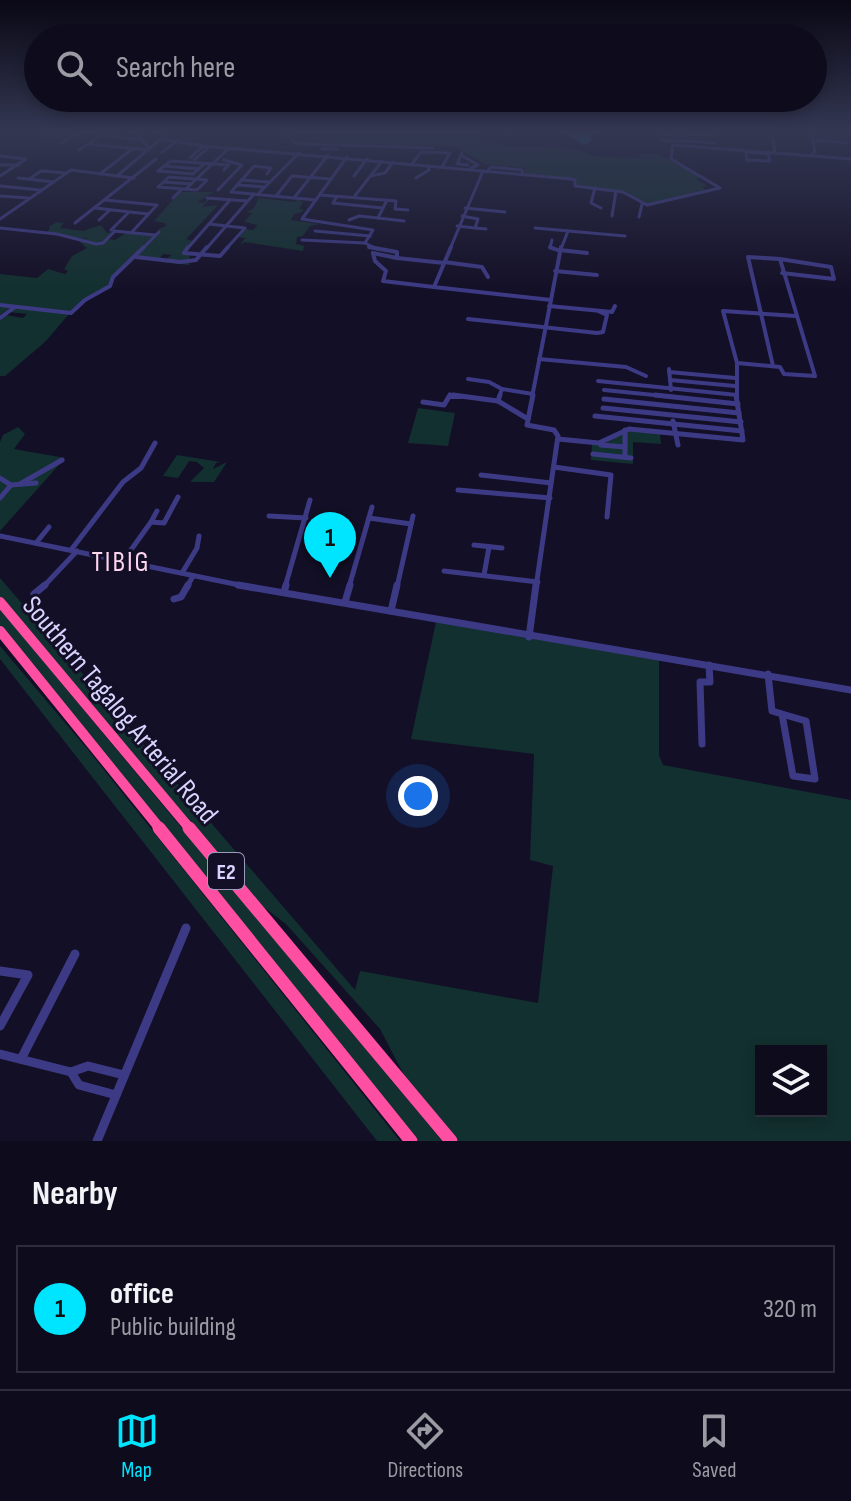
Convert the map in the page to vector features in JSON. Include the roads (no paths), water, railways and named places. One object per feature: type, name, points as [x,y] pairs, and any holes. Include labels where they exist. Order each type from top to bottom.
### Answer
[{"type":"highway","name":"Southern Tagalog Arterial Road","points":[[0,602],[451,1141]]},
{"type":"highway","name":"Southern Tagalog Arterial Road","points":[[0,631],[411,1141]]},
{"type":"highway","points":[[0,638],[58,704]]},
{"type":"street","points":[[0,217],[49,185]]},
{"type":"street","points":[[75,223],[124,185]]},
{"type":"street","points":[[160,185],[158,187],[197,190],[202,185]]},
{"type":"street","points":[[173,198],[189,185]]},
{"type":"street","points":[[221,185],[217,189],[316,200]]},
{"type":"street","points":[[231,191],[237,185]]},
{"type":"street","points":[[240,185],[265,187]]},
{"type":"street","points":[[276,196],[285,185]]},
{"type":"street","points":[[294,198],[304,185]]},
{"type":"street","points":[[327,185],[302,219],[373,230],[365,243]]},
{"type":"street","points":[[354,197],[364,185]]},
{"type":"street","points":[[434,287],[476,185]]},
{"type":"street","points":[[575,185],[623,192],[642,204],[720,188],[715,185]]},
{"type":"street","points":[[0,186],[41,190]]},
{"type":"street","points":[[135,257],[183,262],[195,260],[247,201],[265,187]]},
{"type":"street","points":[[474,188],[483,189]]},
{"type":"street","points":[[595,188],[591,203],[601,208]]},
{"type":"street","points":[[612,216],[616,191]]},
{"type":"street","points":[[320,195],[387,200],[398,202],[395,209],[408,210]]},
{"type":"street","points":[[0,196],[29,198]]},
{"type":"street","points":[[337,196],[335,203],[383,208]]},
{"type":"street","points":[[207,198],[247,201]]},
{"type":"street","points":[[105,200],[157,205],[133,231]]},
{"type":"street","points":[[209,224],[245,228],[222,255],[184,252],[230,200]]},
{"type":"street","points":[[378,218],[387,200]]},
{"type":"street","points":[[639,217],[642,204]]},
{"type":"street","points":[[95,208],[148,214]]},
{"type":"street","points":[[465,208],[505,212]]},
{"type":"street","points":[[99,220],[110,210]]},
{"type":"street","points":[[0,228],[103,243],[128,212]]},
{"type":"street","points":[[349,220],[359,216],[404,221]]},
{"type":"street","points":[[462,216],[478,218],[475,228]]},
{"type":"street","points":[[311,238],[320,224]]},
{"type":"street","points":[[457,226],[486,229]]},
{"type":"street","points":[[535,228],[625,236]]},
{"type":"street","points":[[608,235],[615,228]]},
{"type":"street","points":[[0,305],[71,313],[85,300],[110,286],[113,277],[157,234],[115,229]]},
{"type":"street","points":[[315,231],[370,236]]},
{"type":"street","points":[[529,637],[558,439],[554,430],[529,426],[528,419],[555,271],[568,231]]},
{"type":"street","points":[[302,240],[311,238],[365,243],[386,271],[383,281],[598,311],[613,312],[615,306]]},
{"type":"street","points":[[552,240],[550,248],[587,253]]},
{"type":"street","points":[[373,251],[397,258],[482,267],[488,277]]},
{"type":"street","points":[[773,366],[748,257],[832,268],[834,279],[782,273]]},
{"type":"street","points":[[382,268],[397,258]]},
{"type":"street","points":[[737,363],[780,367],[784,374],[815,376],[780,259]]},
{"type":"street","points":[[794,262],[796,275]]},
{"type":"street","points":[[582,274],[584,264]]},
{"type":"street","points":[[807,264],[808,277]]},
{"type":"street","points":[[820,266],[822,279]]},
{"type":"street","points":[[555,271],[597,275]]},
{"type":"street","points":[[1,315],[15,307]]},
{"type":"street","points":[[468,319],[601,333],[605,329],[607,315],[598,311]]},
{"type":"street","points":[[625,430],[628,458],[596,455],[601,444],[625,430],[742,441],[735,386],[737,363],[723,311],[796,316]]},
{"type":"street","points":[[539,359],[626,367],[646,376]]},
{"type":"street","points":[[678,445],[674,433],[669,371],[735,378]]},
{"type":"street","points":[[468,379],[533,394]]},
{"type":"street","points":[[670,380],[735,386]]},
{"type":"street","points":[[737,395],[601,382],[604,399],[599,416],[742,431]]},
{"type":"street","points":[[498,401],[502,389]]},
{"type":"street","points":[[604,390],[738,404]]},
{"type":"street","points":[[423,402],[444,405],[450,395],[498,401],[528,419]]},
{"type":"street","points":[[604,399],[739,413]]},
{"type":"street","points":[[603,408],[741,422]]},
{"type":"street","points":[[662,432],[663,443]]},
{"type":"street","points":[[693,435],[694,447]]},
{"type":"street","points":[[558,439],[625,447]]},
{"type":"street","points":[[34,594],[52,580],[123,482],[141,468],[155,443]]},
{"type":"street","points":[[20,484],[62,460]]},
{"type":"street","points":[[554,467],[611,475],[607,517]]},
{"type":"street","points":[[481,475],[551,483]]},
{"type":"street","points":[[0,478],[11,485],[36,483]]},
{"type":"street","points":[[0,498],[11,485]]},
{"type":"street","points":[[458,490],[550,498]]},
{"type":"street","points":[[151,522],[164,523],[178,497]]},
{"type":"street","points":[[284,592],[310,500]]},
{"type":"street","points":[[345,602],[372,507]]},
{"type":"street","points":[[123,561],[157,511]]},
{"type":"street","points":[[269,516],[306,518]]},
{"type":"street","points":[[369,518],[412,520],[391,611]]},
{"type":"street","points":[[36,543],[49,527]]},
{"type":"street","points":[[0,536],[193,576],[529,637],[851,690]]},
{"type":"street","points":[[182,573],[197,548],[199,536]]},
{"type":"street","points":[[474,545],[502,548]]},
{"type":"street","points":[[484,575],[489,547]]},
{"type":"street","points":[[444,571],[538,582]]},
{"type":"street","points":[[174,599],[181,597],[193,576]]},
{"type":"street","points":[[702,744],[700,682],[710,682],[709,665]]},
{"type":"street","points":[[768,674],[771,710],[782,713],[805,720],[815,779],[793,776],[782,713]]},
{"type":"street","points":[[97,1141],[186,928]]},
{"type":"street","points":[[21,1059],[75,954]]},
{"type":"street","points":[[0,971],[28,975],[0,1026]]},
{"type":"street","points":[[0,1054],[71,1072],[88,1066],[124,1075]]},
{"type":"street","points":[[71,1072],[79,1085],[116,1095]]},
{"type":"place","name":"office","points":[[330,578]]},
{"type":"district","name":"TIBIG","points":[[121,561]]}]
